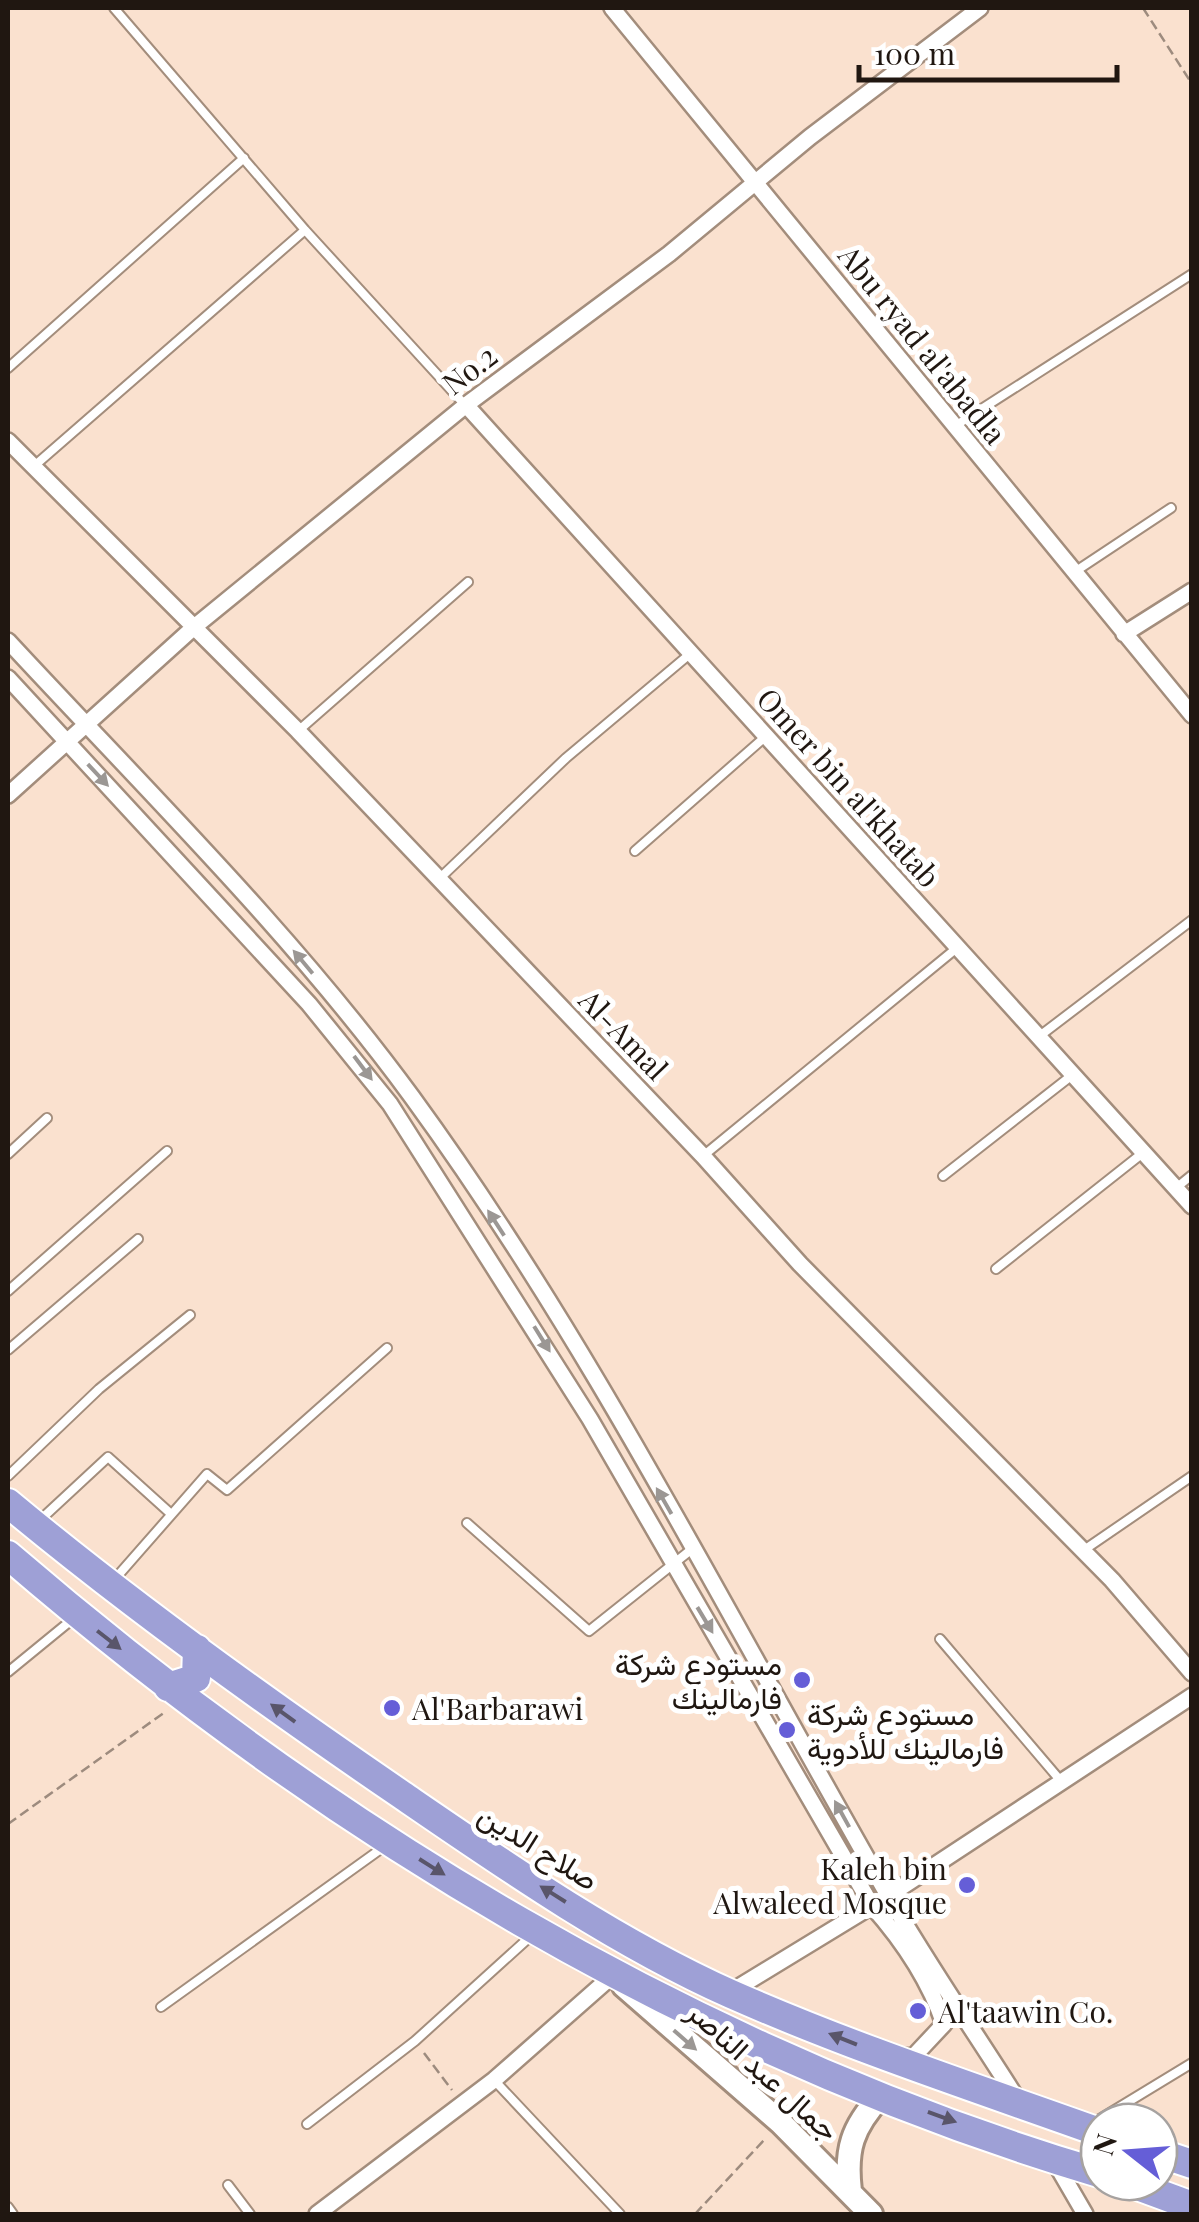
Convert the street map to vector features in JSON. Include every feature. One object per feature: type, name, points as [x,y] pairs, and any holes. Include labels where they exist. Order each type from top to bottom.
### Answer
[{"type":"highway","name":"صلاح الدين","points":[[8,1503],[197,1649],[476,1846],[634,1945],[729,1993],[889,2058],[1079,2125]]},
{"type":"highway","points":[[8,1554],[176,1693],[306,1788],[535,1932],[704,2022],[881,2096],[1079,2167]]},
{"type":"highway","points":[[176,1693],[196,1678],[197,1649]]},
{"type":"main road","name":"جمال عبد الناصر","points":[[612,1976],[781,2122],[871,2214]]},
{"type":"main road","points":[[850,2192],[846,2155],[859,2120],[881,2096]]},
{"type":"street","name":"Abu ryad al'abadla","points":[[612,8],[908,364],[1072,574],[1192,715]]},
{"type":"street","name":"No.2","points":[[8,795],[193,628],[466,405],[669,254],[755,182],[980,8]]},
{"type":"street","name":"Omer bin al'khatab","points":[[466,405],[1192,1206]]},
{"type":"street","name":"Al-Amal","points":[[8,441],[298,731],[703,1156],[800,1264],[1084,1551],[1192,1673]]},
{"type":"street","points":[[1124,634],[1192,591]]},
{"type":"street","points":[[8,640],[274,929],[412,1098],[524,1266],[692,1549],[888,1896],[1022,2106]]},
{"type":"street","points":[[8,678],[298,991],[390,1104],[590,1418],[872,1906],[897,1934],[934,1994],[944,2024],[914,2056],[889,2058]]},
{"type":"street","points":[[729,1993],[888,1896],[1192,1696]]},
{"type":"street","points":[[317,2214],[494,2080],[612,1976]]},
{"type":"street","points":[[1053,2160],[1085,2214]]},
{"type":"lane","points":[[114,8],[305,230],[466,405]]},
{"type":"lane","points":[[8,368],[244,158]]},
{"type":"lane","points":[[33,467],[305,230]]},
{"type":"lane","points":[[955,426],[1192,274]]},
{"type":"lane","points":[[1072,574],[1171,508]]},
{"type":"lane","points":[[298,731],[468,582]]},
{"type":"lane","points":[[438,879],[552,770],[691,653]]},
{"type":"lane","points":[[635,851],[765,737]]},
{"type":"lane","points":[[1037,1038],[1192,920]]},
{"type":"lane","points":[[703,1156],[958,947]]},
{"type":"lane","points":[[944,1176],[1071,1076]]},
{"type":"lane","points":[[8,1154],[47,1118]]},
{"type":"lane","points":[[8,1291],[166,1151]]},
{"type":"lane","points":[[996,1269],[1144,1152]]},
{"type":"lane","points":[[1176,1188],[1192,1175]]},
{"type":"lane","points":[[8,1350],[138,1238]]},
{"type":"lane","points":[[8,1476],[98,1389],[190,1316]]},
{"type":"lane","points":[[111,1583],[207,1474],[227,1490],[387,1348]]},
{"type":"lane","points":[[35,1526],[108,1456],[170,1513]]},
{"type":"lane","points":[[1084,1551],[1192,1476]]},
{"type":"lane","points":[[467,1523],[588,1632],[692,1549]]},
{"type":"lane","points":[[8,1672],[78,1615]]},
{"type":"lane","points":[[940,1639],[1062,1782]]},
{"type":"lane","points":[[161,2007],[392,1841]]},
{"type":"lane","points":[[307,2124],[414,2041],[535,1932]]},
{"type":"lane","points":[[1134,2102],[1192,2063]]},
{"type":"lane","points":[[494,2080],[620,2214]]},
{"type":"lane","points":[[228,2185],[250,2214]]},
{"type":"lane","points":[[8,2207],[12,2214]]},
{"type":"path","points":[[1143,8],[1192,84]]},
{"type":"path","points":[[8,1824],[176,1693]]},
{"type":"path","points":[[414,2041],[462,2104]]},
{"type":"path","points":[[695,2214],[781,2122]]},
{"type":"place","name":"مستودع شركة فارمالينك","points":[[802,1680]]},
{"type":"place","name":"Al'Barbarawi","points":[[392,1708]]},
{"type":"place","name":"مستودع شركة فارمالينك للأدوية","points":[[787,1730]]},
{"type":"place","name":"Kaleh bin Alwaleed Mosque","points":[[967,1885]]},
{"type":"place","name":"Al'taawin Co.","points":[[918,2011]]}]
